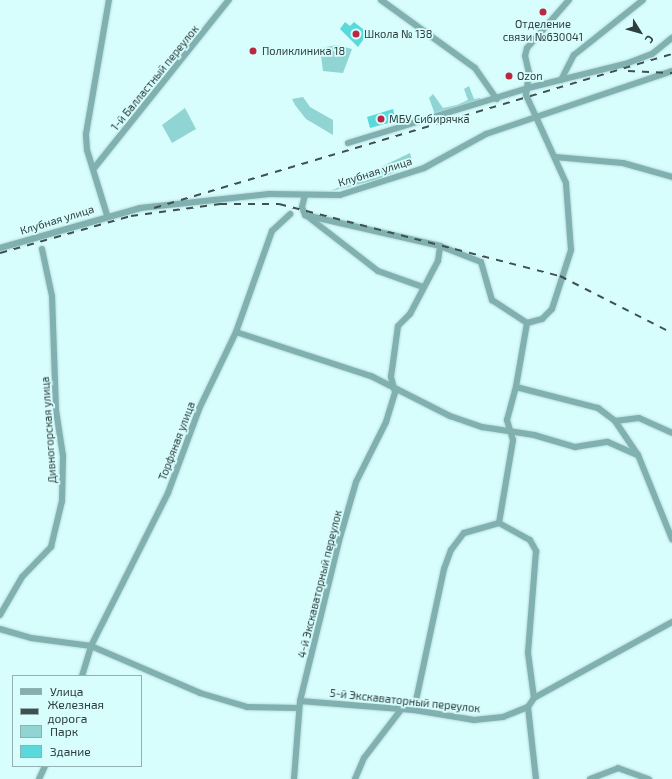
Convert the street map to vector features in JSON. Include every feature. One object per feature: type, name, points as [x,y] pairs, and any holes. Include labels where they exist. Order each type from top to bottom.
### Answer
[{"type":"street","points":[[107,215],[95,167],[86,150],[86,134],[109,0]]},
{"type":"street","name":"1-й Балластный переулок","points":[[95,167],[229,0]]},
{"type":"street","points":[[381,0],[475,68],[497,99]]},
{"type":"street","points":[[527,323],[548,315],[571,250],[571,212],[566,183],[555,157],[534,117],[526,95],[528,88],[527,48],[569,0]]},
{"type":"street","points":[[561,80],[574,55],[643,0]]},
{"type":"street","points":[[348,143],[497,99],[528,88],[646,56],[672,38]]},
{"type":"street","name":"Клубная улица","points":[[0,248],[107,215],[202,200],[269,194],[340,195],[396,178],[486,134],[672,71]]},
{"type":"street","points":[[555,157],[623,163],[672,177]]},
{"type":"street","points":[[305,195],[302,207],[305,215],[378,271],[423,287]]},
{"type":"street","name":"Торфяная улица","points":[[82,675],[91,646],[146,542],[199,409],[236,332],[272,231],[290,214]]},
{"type":"street","points":[[305,215],[440,246],[482,262],[492,300],[527,323]]},
{"type":"street","name":"4-й Экскаваторный переулок","points":[[294,779],[300,701],[356,482],[386,422],[395,392],[393,385],[398,326],[410,314],[438,261],[440,246]]},
{"type":"street","name":"Дивногорская улица","points":[[0,615],[22,577],[51,547],[62,501],[63,456],[56,410],[52,296],[42,249]]},
{"type":"street","points":[[499,523],[513,445],[507,420],[516,387],[527,323]]},
{"type":"street","points":[[236,332],[393,385],[450,416],[511,433],[534,435],[575,447],[608,442],[638,455]]},
{"type":"street","points":[[516,387],[598,408],[615,421],[638,455],[672,539]]},
{"type":"street","points":[[615,421],[639,418],[672,433]]},
{"type":"street","points":[[414,710],[444,569],[451,550],[464,533],[499,523],[530,540],[536,551],[528,653],[534,698]]},
{"type":"street","points":[[536,779],[528,707],[534,698],[672,622]]},
{"type":"street","points":[[0,629],[31,638],[91,646],[200,693],[247,706],[299,708]]},
{"type":"street","name":"5-й Экскаваторный переулок","points":[[300,701],[400,711],[414,710],[487,720],[528,707]]},
{"type":"street","points":[[355,779],[364,758],[400,711]]},
{"type":"street","points":[[39,779],[45,767]]},
{"type":"street","points":[[590,779],[618,768],[649,779]]},
{"type":"green space","points":[[337,45],[352,49],[343,73],[323,71],[320,48]]},
{"type":"green space","points":[[469,86],[474,99],[480,98],[480,101],[436,117],[429,98],[433,94],[443,108],[457,105],[468,100],[464,89]]},
{"type":"green space","points":[[303,97],[310,107],[333,120],[333,135],[306,119],[292,99]]},
{"type":"green space","points":[[185,108],[196,129],[172,143],[162,125]]},
{"type":"green space","points":[[410,153],[413,164],[376,180],[331,191]]},
{"type":"building","name":"Школа № 138","points":[[345,22],[350,26],[354,22],[368,33],[358,47],[340,29]]},
{"type":"building","name":"МБУ Сибирячка","points":[[393,109],[396,121],[370,128],[367,117]]},
{"type":"railway","points":[[154,208],[672,54]]},
{"type":"railway","points":[[628,71],[672,73]]},
{"type":"railway","points":[[0,253],[131,216],[220,204],[279,204],[560,276],[672,333]]},
{"type":"place","name":"Отделение связи №630041","points":[[543,12]]},
{"type":"place","name":"Школа № 138","points":[[356,34]]},
{"type":"place","name":"Поликлиника 18","points":[[253,51]]},
{"type":"place","name":"Ozon","points":[[509,76]]},
{"type":"place","name":"МБУ Сибирячка","points":[[381,119]]}]
